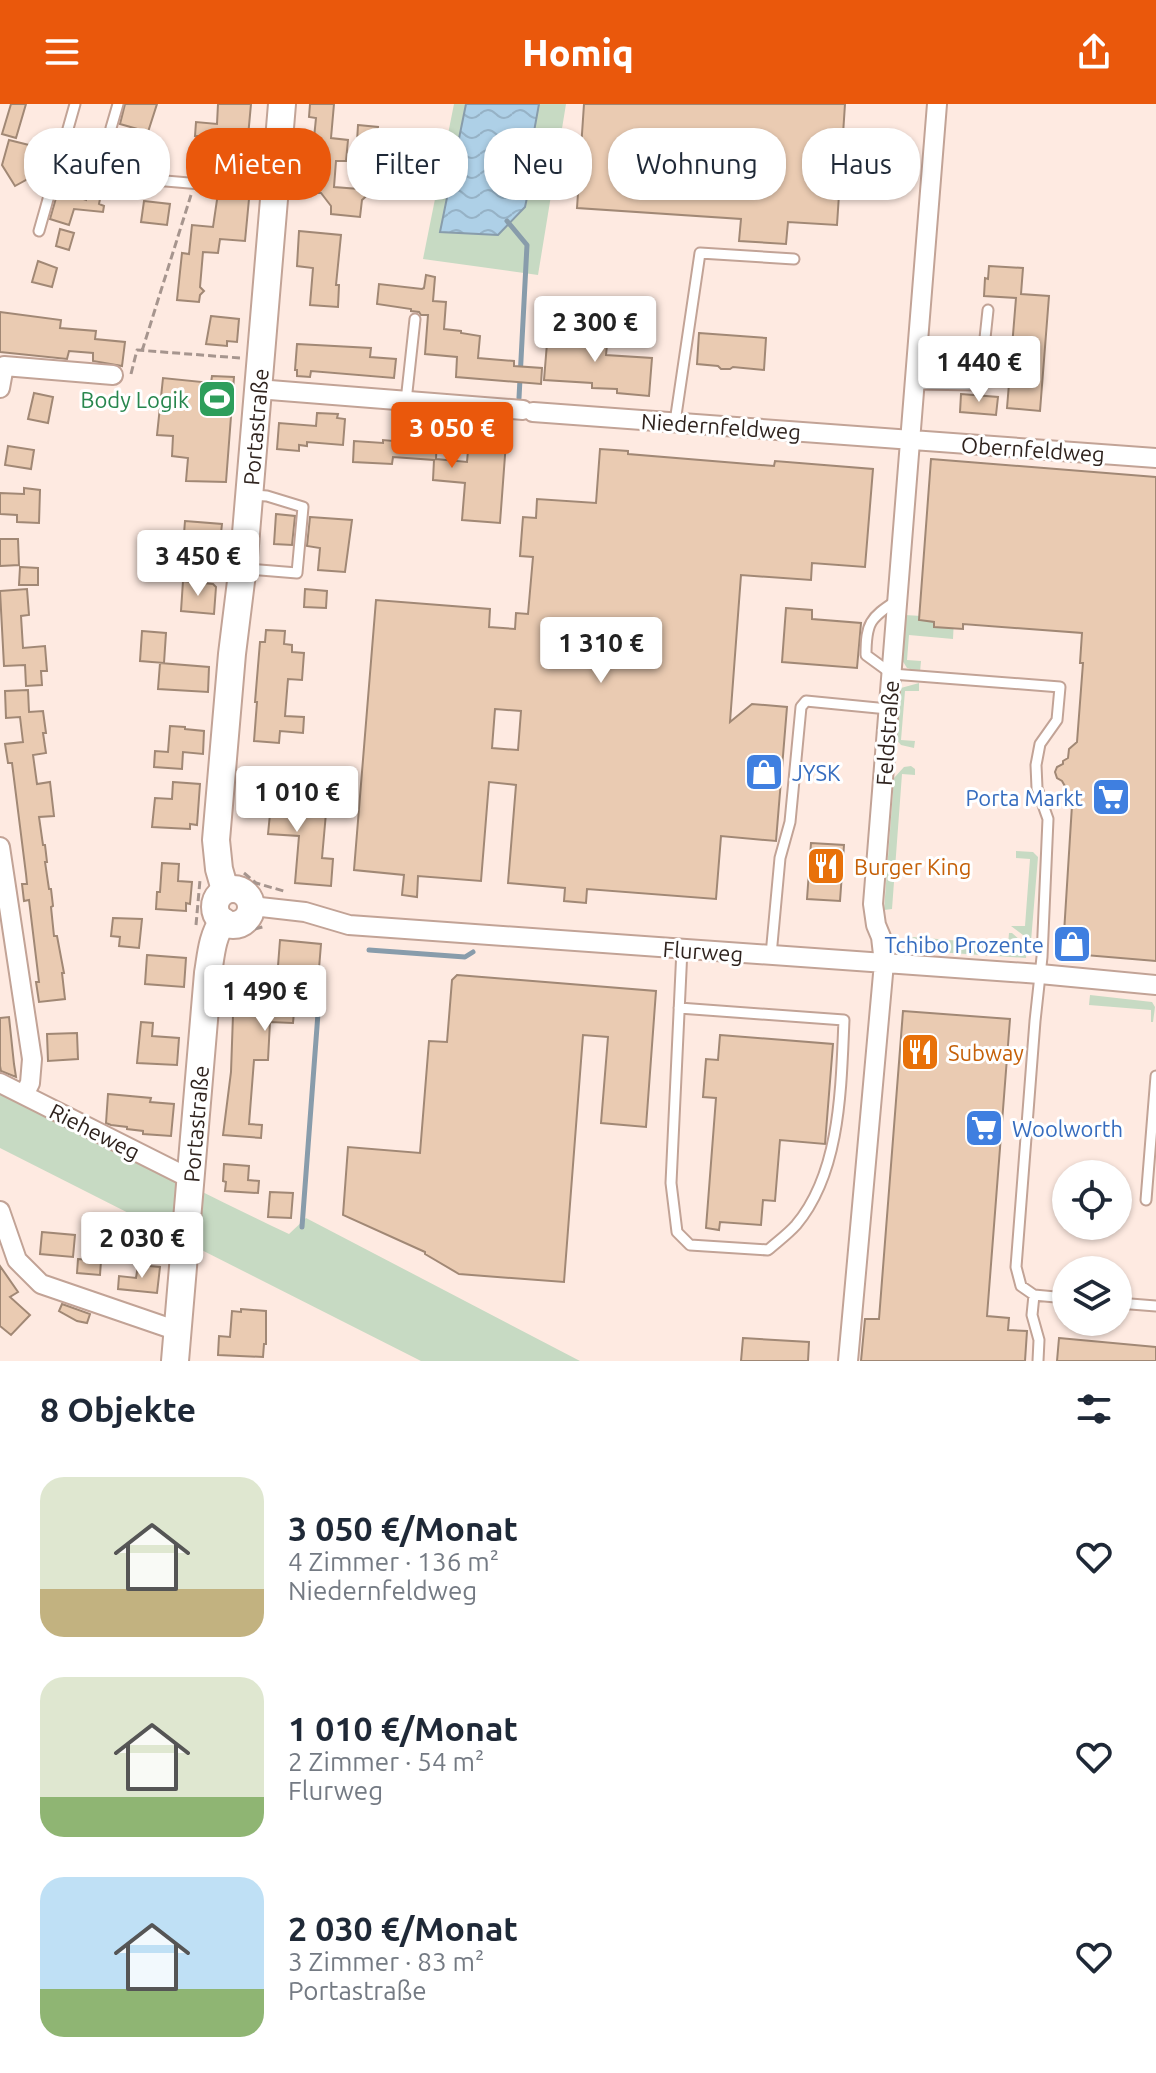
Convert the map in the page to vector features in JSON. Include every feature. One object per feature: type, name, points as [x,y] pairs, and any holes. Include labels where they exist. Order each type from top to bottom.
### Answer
[{"type":"main road","name":"Portastraße","points":[[280,128],[282,104]]},
{"type":"main road","name":"Portastraße","points":[[231,928],[217,914],[216,903],[231,878],[219,869],[216,840],[273,200]]},
{"type":"main road","points":[[231,878],[252,906],[249,917],[240,923],[229,924],[231,928]]},
{"type":"main road","name":"Portastraße","points":[[175,1361],[208,973],[217,929],[231,928]]},
{"type":"street","name":"Feldstraße","points":[[848,1361],[884,963],[873,904],[937,104]]},
{"type":"street","points":[[0,388],[4,366],[113,375]]},
{"type":"street","name":"Niedernfeldweg","points":[[257,389],[910,440]]},
{"type":"street","name":"Obernfeldweg","points":[[910,440],[1156,458]]},
{"type":"street","points":[[0,847],[32,1059],[30,1083],[24,1095]]},
{"type":"street","name":"Flurweg","points":[[252,906],[305,912],[349,925],[1156,985]]},
{"type":"street","name":"Rieheweg","points":[[0,1083],[191,1179]]},
{"type":"street","points":[[0,1211],[17,1260],[41,1284],[178,1331]]},
{"type":"lane","points":[[39,231],[75,104]]},
{"type":"lane","points":[[111,128],[118,104]]},
{"type":"lane","points":[[675,422],[700,253],[794,259]]},
{"type":"lane","points":[[914,384],[980,385],[988,310]]},
{"type":"lane","points":[[406,401],[415,319]]},
{"type":"lane","points":[[242,568],[297,573],[303,507],[267,496],[249,495]]},
{"type":"lane","points":[[897,601],[876,614],[866,632],[866,655],[892,674],[1060,687],[1057,720],[1040,744],[1036,765],[1037,788],[1048,819],[1040,974],[1016,1267],[1021,1286],[1034,1295],[1052,1297]]},
{"type":"lane","points":[[771,956],[780,858],[790,822],[801,707],[806,701],[888,709]]},
{"type":"lane","points":[[679,1008],[844,1020],[836,1128],[825,1170],[811,1202],[795,1225],[768,1250],[690,1245],[677,1232],[671,1183],[679,1008],[682,949]]},
{"type":"lane","points":[[1146,1200],[1156,1076]]},
{"type":"lane","points":[[1034,1295],[1032,1315],[1039,1340],[1038,1361]]},
{"type":"lane","points":[[1132,1304],[1156,1306]]},
{"type":"path","points":[[142,351],[189,200]]},
{"type":"path","points":[[113,375],[130,377],[137,350],[260,360]]},
{"type":"path","points":[[231,878],[295,894]]},
{"type":"path","points":[[231,928],[247,930],[276,925]]},
{"type":"green space","points":[[454,104],[466,104],[462,128],[449,128]]},
{"type":"green space","points":[[539,104],[566,104],[562,128],[535,128]]},
{"type":"green space","points":[[468,180],[498,235],[525,207],[527,200],[550,200],[538,275],[423,259],[435,200],[468,200]]},
{"type":"green space","points":[[905,615],[954,618],[953,639],[909,635],[907,660],[921,661],[920,672],[907,668],[902,660]]},
{"type":"green space","points":[[919,683],[919,691],[905,691],[901,740],[915,741],[914,748],[901,745],[895,738],[898,699],[901,688]]},
{"type":"green space","points":[[904,767],[915,769],[915,775],[902,774],[892,909],[884,910],[894,778]]},
{"type":"green space","points":[[1016,851],[1033,852],[1038,857],[1031,941],[1011,926],[1025,926],[1030,859],[1016,858]]},
{"type":"green space","points":[[1009,933],[1027,946],[1026,958],[922,951],[914,949],[904,940],[914,937],[1008,945]]},
{"type":"green space","points":[[1090,995],[1152,1002],[1155,1007],[1153,1022],[1151,1010],[1089,1005]]},
{"type":"green space","points":[[0,1089],[289,1234],[306,1218],[580,1361],[421,1361],[0,1148]]},
{"type":"water","points":[[466,104],[539,104],[535,128],[484,128],[484,200],[527,200],[525,207],[498,235],[440,232],[446,200],[468,200],[468,128],[461,128]]},
{"type":"building","points":[[11,104],[26,104],[16,138],[2,134]]},
{"type":"building","points":[[125,104],[157,104],[149,128],[120,124]]},
{"type":"building","points":[[218,104],[251,104],[249,128],[196,128],[196,122],[217,124]]},
{"type":"building","points":[[310,104],[334,104],[331,138],[331,128],[315,128],[316,118],[309,117]]},
{"type":"building","points":[[584,104],[845,104],[843,128],[802,128],[802,200],[839,200],[837,225],[788,222],[786,244],[739,241],[741,219],[577,208],[578,200],[592,200],[592,128],[582,128]]},
{"type":"building","points":[[358,125],[378,127],[378,128],[358,128]]},
{"type":"building","points":[[331,138],[347,140],[346,161],[336,161],[334,187],[347,188],[347,200],[362,200],[360,217],[331,214],[331,206],[326,200],[331,200]]},
{"type":"building","points":[[9,140],[24,144],[24,181],[15,186],[2,165]]},
{"type":"building","points":[[55,200],[100,200],[99,204],[104,206],[103,212],[74,209],[69,225],[50,219]]},
{"type":"building","points":[[217,200],[249,200],[245,241],[220,239],[218,253],[203,252],[200,287],[204,291],[199,302],[177,300],[182,253],[189,254],[192,225],[213,227]]},
{"type":"building","points":[[144,201],[170,204],[167,225],[141,222]]},
{"type":"building","points":[[60,229],[74,233],[69,250],[56,246]]},
{"type":"building","points":[[299,231],[341,235],[336,285],[339,285],[338,307],[310,305],[313,268],[297,266]]},
{"type":"building","points":[[38,261],[57,268],[52,287],[32,282]]},
{"type":"building","points":[[989,266],[1023,268],[1021,294],[1049,296],[1040,411],[1007,408],[1016,298],[984,296]]},
{"type":"building","points":[[426,275],[435,277],[433,301],[446,302],[444,329],[480,336],[478,358],[514,361],[514,366],[542,368],[541,384],[456,377],[457,357],[425,354],[428,315],[377,304],[379,284],[422,289]]},
{"type":"building","points":[[0,312],[61,320],[60,328],[96,331],[95,339],[125,342],[122,366],[93,361],[93,353],[69,351],[67,359],[0,352]]},
{"type":"building","points":[[211,316],[239,319],[237,342],[227,341],[227,346],[206,344]]},
{"type":"building","points":[[548,331],[608,335],[606,355],[652,358],[649,396],[617,393],[617,389],[592,388],[592,383],[544,380]]},
{"type":"building","points":[[699,333],[766,338],[764,370],[721,369],[697,364]]},
{"type":"building","points":[[297,344],[371,348],[370,357],[396,359],[394,378],[311,371],[310,377],[297,376]]},
{"type":"building","points":[[212,376],[234,377],[226,482],[186,481],[188,458],[172,456],[173,436],[157,435],[163,378],[211,383]]},
{"type":"building","points":[[34,393],[53,397],[48,423],[28,419]]},
{"type":"building","points":[[961,394],[998,397],[996,415],[960,412]]},
{"type":"building","points":[[317,413],[338,414],[337,418],[345,419],[343,445],[307,442],[307,446],[299,445],[299,451],[277,449],[279,423],[316,426]]},
{"type":"building","points":[[416,435],[437,437],[436,459],[467,462],[469,439],[506,442],[500,523],[462,520],[465,483],[433,480],[434,460],[393,457],[392,464],[353,462],[354,441],[415,443]]},
{"type":"building","points":[[8,446],[34,450],[31,469],[5,465]]},
{"type":"building","points":[[600,449],[774,466],[775,461],[873,469],[865,567],[812,563],[811,580],[741,575],[730,722],[752,704],[787,707],[776,841],[721,836],[716,899],[587,889],[586,903],[564,901],[565,888],[508,883],[516,785],[489,782],[481,881],[418,876],[417,897],[402,895],[404,875],[354,870],[376,600],[490,609],[489,627],[515,629],[516,613],[528,614],[533,557],[520,556],[523,517],[536,518],[537,499],[596,503]],"holes":[[[495,709],[521,711],[518,750],[492,748]]]},
{"type":"building","points":[[931,459],[1156,477],[1156,961],[1085,955],[1075,961],[1065,960],[1057,951],[1057,941],[1064,933],[1072,805],[1065,796],[1066,788],[1055,772],[1077,742],[1082,633],[963,624],[963,629],[934,627],[934,622],[919,620]]},
{"type":"building","points":[[24,488],[40,490],[39,523],[17,522],[17,515],[0,514],[0,493],[24,494]]},
{"type":"building","points":[[276,514],[295,516],[292,545],[274,544]]},
{"type":"building","points":[[310,517],[352,520],[345,572],[318,570],[320,548],[307,546]]},
{"type":"building","points":[[185,521],[222,524],[219,551],[197,549],[195,574],[177,573],[178,559],[182,559]]},
{"type":"building","points":[[0,539],[18,539],[19,565],[0,566]]},
{"type":"building","points":[[20,567],[38,568],[38,585],[19,585]]},
{"type":"building","points":[[183,581],[213,584],[216,587],[214,614],[181,611]]},
{"type":"building","points":[[27,589],[29,615],[21,616],[23,648],[45,646],[47,671],[41,671],[42,685],[26,686],[25,665],[4,666],[0,591]]},
{"type":"building","points":[[305,589],[327,591],[326,608],[304,607]]},
{"type":"building","points":[[786,608],[812,610],[812,619],[861,623],[857,668],[782,662]]},
{"type":"building","points":[[266,630],[285,631],[284,644],[292,645],[292,652],[304,653],[302,680],[288,679],[285,716],[304,717],[303,733],[280,731],[279,743],[254,741],[260,642],[265,642]]},
{"type":"building","points":[[142,631],[166,633],[164,663],[140,661]]},
{"type":"building","points":[[160,663],[209,667],[208,692],[158,689]]},
{"type":"building","points":[[28,690],[29,712],[43,711],[46,733],[43,733],[46,753],[33,755],[37,784],[50,782],[54,816],[39,817],[51,889],[54,936],[57,936],[64,973],[65,999],[39,1002],[29,900],[24,901],[22,884],[27,884],[12,763],[8,763],[5,744],[23,742],[20,717],[6,718],[5,691]]},
{"type":"building","points":[[170,726],[204,731],[203,754],[183,752],[182,769],[154,767],[155,751],[168,752]]},
{"type":"building","points":[[173,782],[200,784],[197,825],[190,824],[190,829],[152,827],[155,798],[172,799]]},
{"type":"building","points":[[252,790],[292,791],[290,810],[326,813],[322,858],[333,859],[331,886],[295,883],[299,836],[268,834],[270,814],[250,813]]},
{"type":"building","name":"Burger King","points":[[811,843],[844,845],[840,901],[807,899]]},
{"type":"building","points":[[162,863],[179,864],[178,881],[192,882],[190,904],[186,903],[186,911],[156,909]]},
{"type":"building","points":[[113,918],[142,919],[139,948],[119,946],[120,937],[111,936]]},
{"type":"building","points":[[280,940],[321,944],[318,981],[297,979],[293,1023],[270,1022],[268,1060],[254,1060],[249,1124],[262,1125],[261,1138],[223,1135],[231,1072],[233,1015],[270,1016],[272,992],[276,992]]},
{"type":"building","points":[[147,955],[186,958],[184,987],[145,984]]},
{"type":"building","points":[[457,975],[656,991],[646,1127],[601,1123],[608,1037],[583,1035],[564,1282],[459,1274],[425,1252],[343,1215],[348,1147],[420,1153],[429,1041],[447,1042],[452,980]]},
{"type":"building","points":[[903,1011],[1010,1019],[987,1316],[1009,1318],[1008,1330],[1027,1331],[1025,1361],[861,1361],[865,1319],[879,1319]]},
{"type":"building","points":[[9,1017],[16,1077],[1,1071],[0,1066],[0,1018]]},
{"type":"building","points":[[141,1022],[153,1023],[152,1036],[179,1038],[177,1065],[137,1063]]},
{"type":"building","points":[[77,1033],[78,1059],[48,1061],[47,1034]]},
{"type":"building","points":[[720,1035],[833,1044],[825,1144],[780,1140],[775,1201],[763,1200],[761,1225],[720,1222],[719,1230],[706,1228],[716,1098],[703,1097],[706,1059],[718,1060]]},
{"type":"building","points":[[108,1094],[151,1098],[150,1102],[174,1104],[171,1136],[143,1134],[143,1131],[106,1123]]},
{"type":"building","points":[[224,1164],[249,1166],[248,1180],[259,1181],[258,1193],[225,1191]]},
{"type":"building","points":[[270,1192],[293,1193],[291,1218],[268,1217]]},
{"type":"building","points":[[42,1232],[75,1235],[73,1257],[40,1254]]},
{"type":"building","points":[[78,1259],[101,1261],[100,1275],[77,1273]]},
{"type":"building","points":[[138,1265],[160,1267],[157,1293],[118,1289],[119,1276],[136,1278]]},
{"type":"building","points":[[0,1266],[18,1292],[10,1297],[30,1315],[11,1335],[0,1326]]},
{"type":"building","points":[[62,1304],[90,1314],[87,1323],[59,1311]]},
{"type":"building","points":[[241,1309],[266,1311],[263,1357],[218,1355],[219,1336],[230,1337],[232,1311],[241,1312]]},
{"type":"building","points":[[743,1338],[809,1342],[808,1361],[741,1361]]},
{"type":"building","points":[[1059,1338],[1156,1347],[1156,1361],[1057,1361]]},
{"type":"waterway","points":[[507,221],[527,245],[519,398]]},
{"type":"waterway","points":[[369,950],[465,957],[473,952]]},
{"type":"waterway","points":[[302,1227],[319,1000]]},
{"type":"place","name":"Body Logik","points":[[217,399]]},
{"type":"place","name":"JYSK","points":[[764,772]]},
{"type":"place","name":"Porta Markt","points":[[1111,797]]},
{"type":"place","name":"Burger King","points":[[826,866]]},
{"type":"place","name":"Tchibo Prozente","points":[[1072,944]]},
{"type":"place","name":"Subway","points":[[920,1052]]},
{"type":"place","name":"Woolworth","points":[[984,1128]]}]
